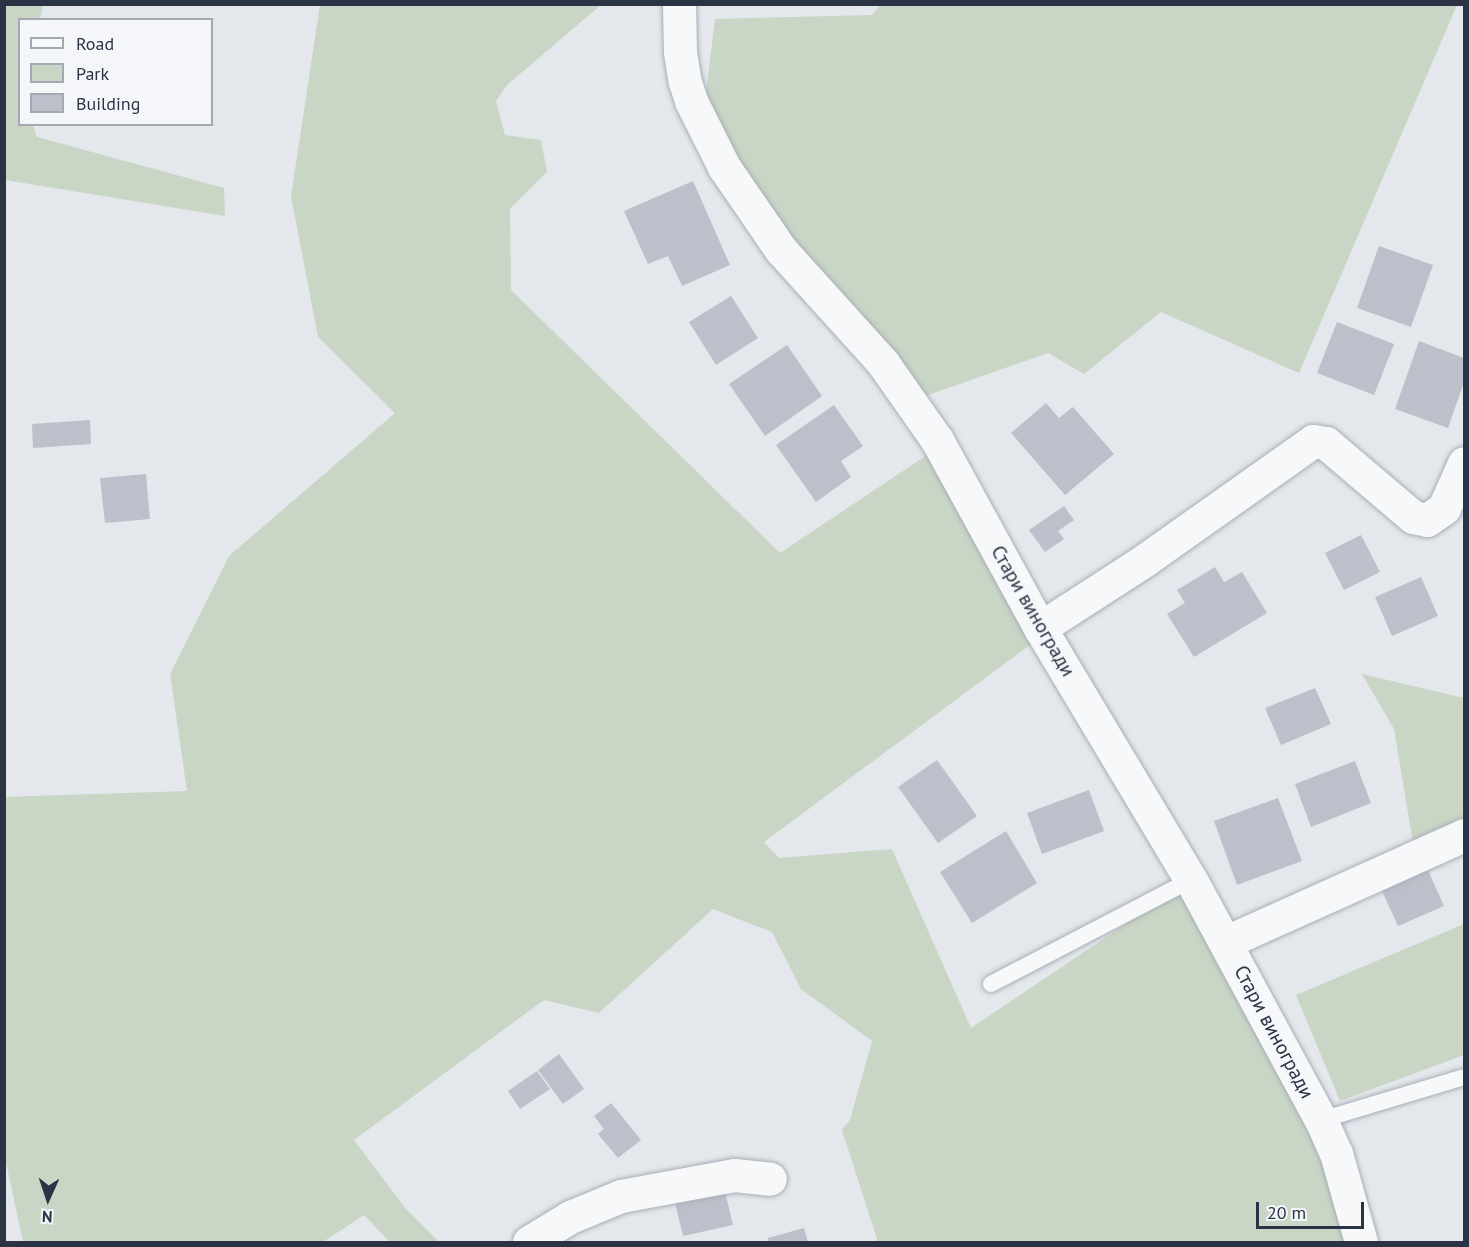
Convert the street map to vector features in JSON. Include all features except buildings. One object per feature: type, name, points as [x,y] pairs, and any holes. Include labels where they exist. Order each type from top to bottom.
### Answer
[{"type":"street","name":"Стари виногради","points":[[679,4],[680,52],[685,82],[691,101],[724,166],[781,250],[883,363],[937,440],[1040,628],[1191,880],[1321,1120],[1336,1153],[1361,1242]]},
{"type":"street","points":[[1040,628],[1145,560],[1313,441],[1326,443],[1413,517],[1427,520],[1444,508],[1464,463]]},
{"type":"street","points":[[1226,942],[1464,835]]},
{"type":"street","points":[[530,1242],[570,1217],[621,1196],[734,1175],[770,1179]]},
{"type":"lane","points":[[991,984],[1191,880]]},
{"type":"lane","points":[[1321,1120],[1464,1077]]},
{"type":"green space","points":[[881,4],[1457,5],[1299,373],[1161,312],[1084,374],[1048,353],[911,401],[754,187],[705,101],[715,19],[872,15]]},
{"type":"green space","points":[[4,5],[43,5],[40,18],[18,18],[18,126],[33,126],[37,137],[224,188],[225,216],[5,180]]},
{"type":"green space","points":[[320,5],[601,5],[508,84],[496,101],[505,135],[541,140],[547,172],[510,209],[511,290],[780,553],[927,455],[1038,639],[764,842],[779,858],[892,849],[971,1028],[1191,880],[1361,1242],[878,1242],[842,1130],[850,1120],[872,1041],[801,989],[772,932],[713,909],[599,1013],[544,1000],[354,1140],[406,1209],[439,1242],[390,1242],[364,1215],[323,1242],[23,1242],[4,1153],[4,797],[187,791],[170,674],[229,556],[395,413],[318,337],[291,196]]},
{"type":"green space","points":[[1362,674],[1464,698],[1464,823],[1413,843],[1394,729]]},
{"type":"green space","points":[[1464,924],[1464,1055],[1340,1101],[1296,995]]}]
